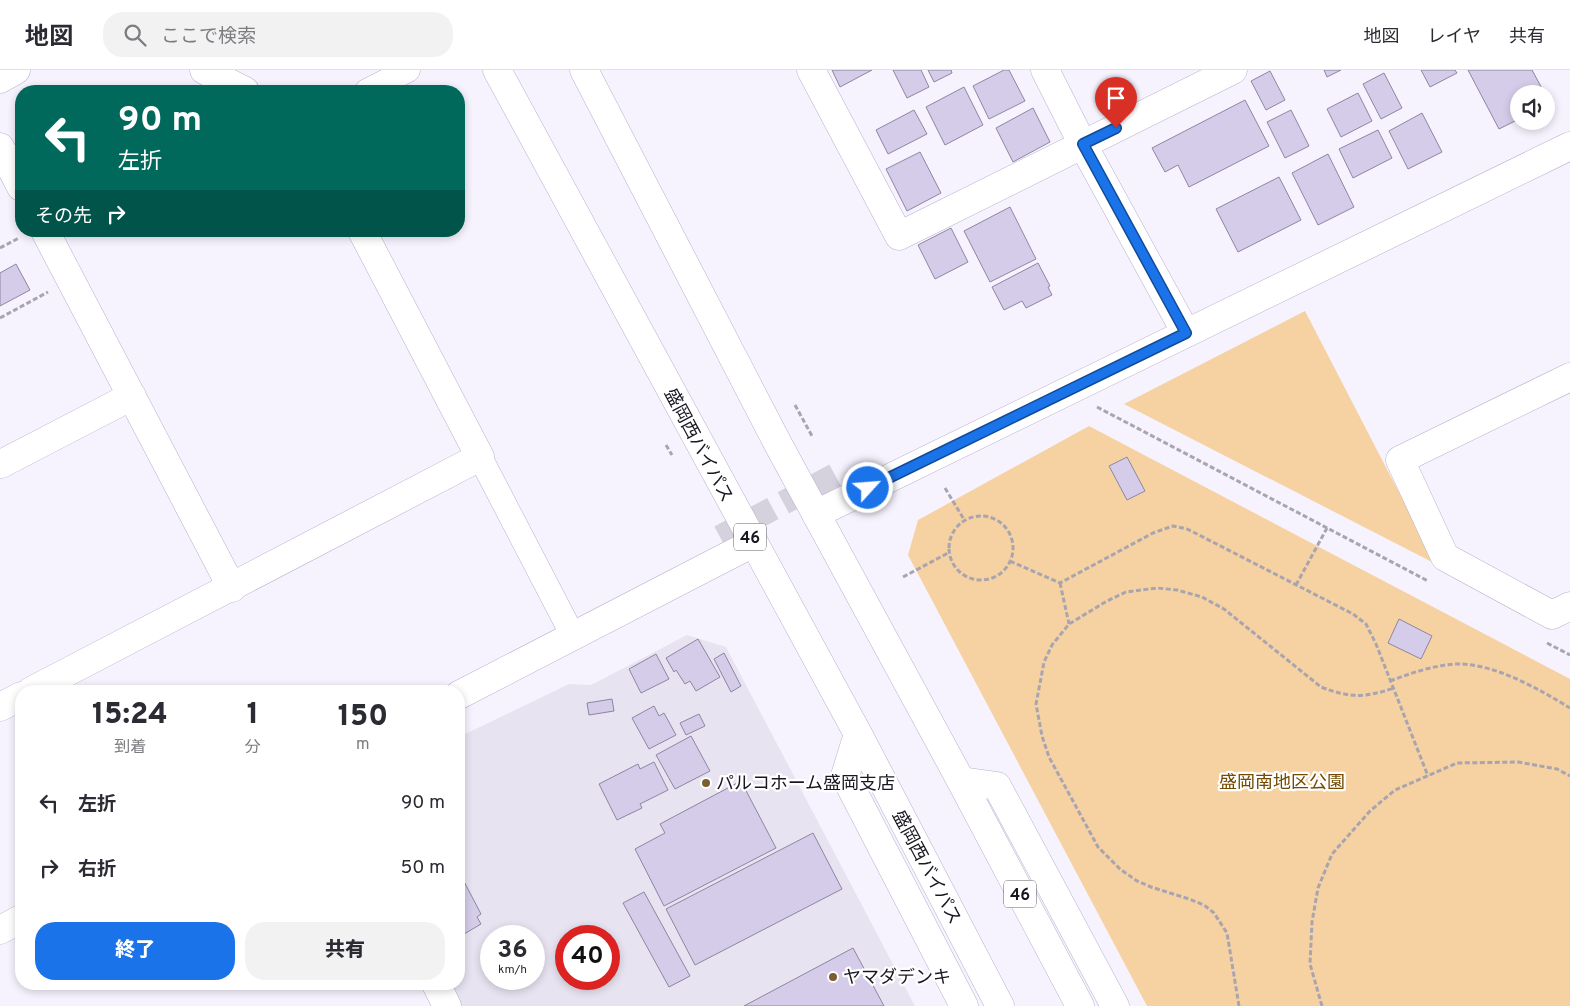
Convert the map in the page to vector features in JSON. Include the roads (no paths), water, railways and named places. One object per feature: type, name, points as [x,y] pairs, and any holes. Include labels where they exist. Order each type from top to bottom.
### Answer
[{"type":"main road","points":[[0,79],[16,70]]},
{"type":"main road","points":[[204,70],[233,85]]},
{"type":"main road","name":"盛岡西バイパス","points":[[496,70],[858,734],[1000,1006]]},
{"type":"main road","name":"46","points":[[584,70],[778,444],[961,781],[1080,1006]]},
{"type":"main road","points":[[812,70],[899,236],[1233,70]]},
{"type":"main road","points":[[1045,70],[1186,333]]},
{"type":"main road","points":[[816,514],[1570,146]]},
{"type":"main road","points":[[0,147],[15,176]]},
{"type":"main road","points":[[37,237],[70,280],[232,588]]},
{"type":"main road","points":[[43,685],[232,588],[480,457],[365,237]]},
{"type":"main road","points":[[1570,377],[1400,460],[1445,557],[1552,615],[1570,606]]},
{"type":"main road","points":[[1,464],[132,396]]},
{"type":"main road","points":[[465,692],[753,543]]},
{"type":"main road","points":[[0,707],[15,699]]},
{"type":"main road","points":[[858,734],[845,776],[964,1006]]},
{"type":"main road","points":[[961,781],[998,786],[1115,1006]]},
{"type":"main road","points":[[0,930],[15,922]]},
{"type":"main road","points":[[439,990],[447,1006]]},
{"type":"street","points":[[379,85],[408,70]]},
{"type":"street","points":[[480,457],[573,636]]},
{"type":"tunnel","points":[[720,537],[835,475]]},
{"type":"place","name":"パルコホーム盛岡支店","points":[[706,783]]},
{"type":"place","name":"ヤマダデンキ","points":[[833,977]]},
{"type":"park label","name":"盛岡南地区公園","points":[[1282,782]]}]
